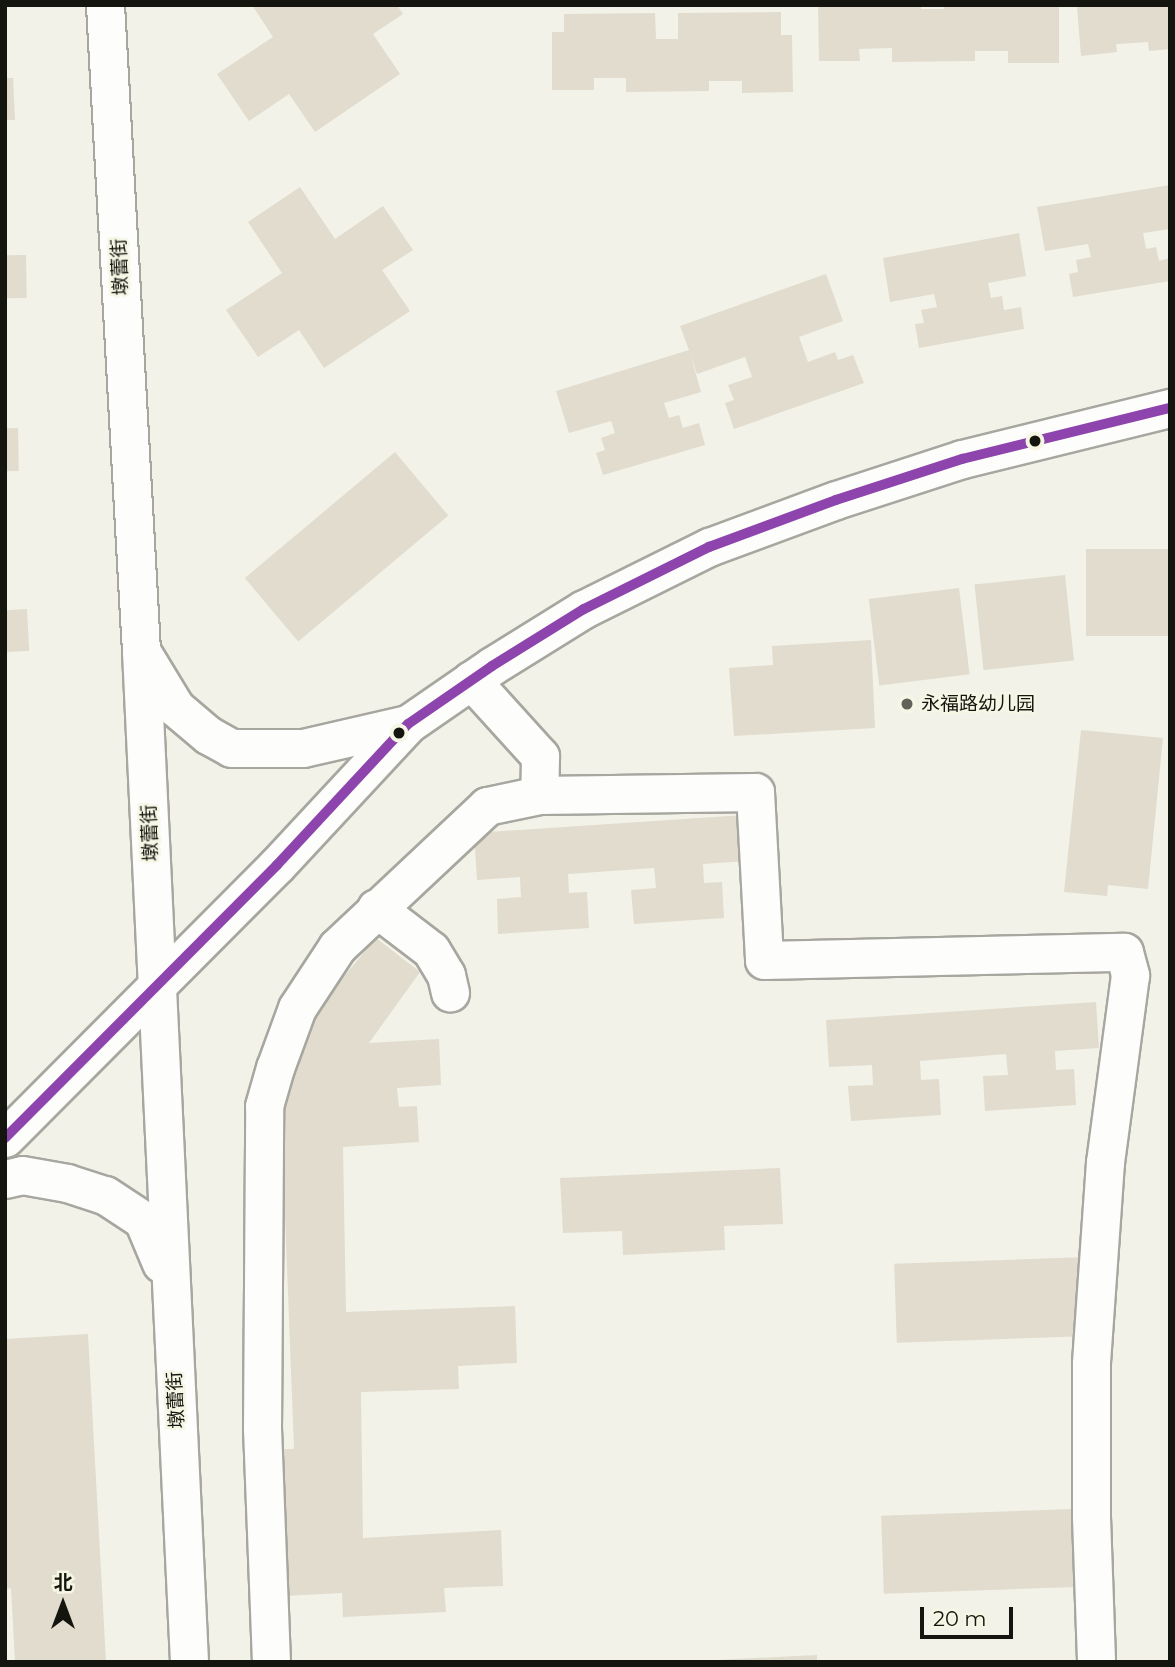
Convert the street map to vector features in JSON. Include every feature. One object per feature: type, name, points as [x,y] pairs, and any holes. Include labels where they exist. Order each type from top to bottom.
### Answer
[{"type":"street","name":"墩蕾街","points":[[105,5],[141,651],[189,1662]]},
{"type":"street","points":[[5,1138],[277,865],[408,724],[471,680],[584,609],[709,547],[836,500],[962,459],[1170,408]]},
{"type":"street","points":[[141,651],[176,708],[208,735],[231,748],[303,748],[408,724]]},
{"type":"street","points":[[471,680],[540,756],[539,795]]},
{"type":"street","points":[[271,1662],[262,1429],[264,1105],[297,1008],[337,947],[487,806],[539,795],[754,792],[764,960],[1124,952],[1130,975],[1105,1162],[1091,1364],[1091,1517],[1096,1662]]},
{"type":"street","points":[[376,908],[431,950],[446,975],[450,993]]},
{"type":"street","points":[[5,1179],[22,1175],[67,1183],[105,1195],[143,1220],[171,1288]]},
{"type":"building","points":[[252,5],[397,5],[403,14],[373,34],[400,74],[315,132],[289,94],[249,121],[217,74],[273,37]]},
{"type":"building","points":[[818,5],[921,5],[921,9],[944,9],[944,5],[1059,5],[1059,63],[1008,63],[1008,51],[975,51],[975,61],[892,62],[892,48],[859,49],[860,61],[819,61]]},
{"type":"building","points":[[1170,5],[1170,49],[1149,51],[1148,42],[1116,44],[1117,52],[1081,56],[1077,7]]},
{"type":"building","points":[[781,12],[781,35],[792,35],[793,92],[742,93],[742,81],[709,81],[709,91],[626,92],[626,78],[594,78],[594,90],[552,90],[552,32],[564,32],[564,14],[655,13],[656,39],[678,39],[678,13]]},
{"type":"building","points":[[5,78],[13,78],[15,120],[5,120]]},
{"type":"building","points":[[1170,185],[1170,229],[1143,233],[1146,249],[1156,247],[1159,261],[1170,258],[1170,281],[1073,297],[1069,274],[1078,272],[1076,260],[1091,257],[1088,244],[1045,251],[1037,207]]},
{"type":"building","points":[[300,187],[335,239],[383,206],[413,250],[382,270],[410,311],[324,368],[299,330],[258,357],[226,310],[282,273],[248,222]]},
{"type":"building","points":[[1019,233],[1026,276],[988,283],[991,298],[1002,296],[1004,310],[1021,307],[1024,329],[919,348],[915,324],[924,323],[921,310],[937,307],[934,294],[890,302],[883,258]]},
{"type":"building","points":[[5,255],[26,255],[27,298],[6,298]]},
{"type":"building","points":[[826,274],[843,321],[799,337],[808,362],[835,352],[838,360],[853,355],[864,383],[734,429],[725,403],[734,400],[728,385],[752,377],[745,357],[697,374],[690,353],[701,392],[664,403],[669,418],[679,415],[683,428],[699,423],[705,445],[603,475],[596,453],[605,450],[601,438],[615,433],[611,421],[569,433],[556,391],[689,350],[680,326]]},
{"type":"building","points":[[5,428],[18,428],[19,471],[6,471]]},
{"type":"building","points":[[395,452],[448,516],[298,642],[245,578]]},
{"type":"building","points":[[1086,549],[1170,549],[1170,636],[1086,636]]},
{"type":"building","points":[[1065,575],[1074,661],[983,670],[974,585]]},
{"type":"building","points":[[959,588],[970,674],[879,685],[869,599]]},
{"type":"building","points":[[27,609],[29,651],[7,652],[5,610]]},
{"type":"building","points":[[871,640],[875,728],[734,736],[729,668],[773,665],[772,646]]},
{"type":"building","points":[[1081,730],[1163,738],[1148,889],[1108,885],[1107,896],[1064,892]]},
{"type":"building","points":[[744,815],[747,861],[703,864],[704,883],[722,882],[724,918],[634,924],[631,890],[656,888],[654,868],[568,874],[569,893],[587,892],[589,928],[498,934],[497,899],[521,897],[520,877],[477,880],[474,833]]},
{"type":"building","points":[[376,938],[420,972],[369,1043],[439,1039],[441,1085],[397,1088],[399,1107],[417,1106],[419,1142],[343,1147],[346,1312],[515,1306],[517,1363],[458,1366],[459,1389],[361,1392],[363,1538],[501,1530],[503,1586],[444,1588],[446,1612],[343,1617],[342,1593],[284,1596],[279,1449],[294,1449],[281,1112],[288,1066],[326,998]]},
{"type":"building","points":[[1096,1002],[1099,1048],[1055,1051],[1056,1070],[1074,1069],[1076,1105],[985,1111],[983,1076],[1008,1075],[1006,1054],[920,1061],[921,1080],[939,1079],[941,1115],[851,1121],[848,1086],[873,1085],[872,1065],[829,1067],[826,1020]]},
{"type":"building","points":[[780,1168],[783,1224],[724,1226],[725,1250],[623,1255],[622,1231],[563,1233],[560,1178]]},
{"type":"building","points":[[1087,1257],[1090,1336],[897,1343],[894,1264]]},
{"type":"building","points":[[88,1334],[106,1662],[15,1662],[11,1588],[5,1589],[5,1339]]},
{"type":"building","points":[[1073,1509],[1076,1587],[884,1594],[881,1516]]},
{"type":"building","points":[[817,1655],[817,1662],[716,1662],[716,1660]]},
{"type":"transit line","points":[[5,1138],[277,865],[408,724],[492,666],[584,609],[709,547],[836,500],[962,459],[1170,408]]},
{"type":"place","name":"永福路幼儿园","points":[[907,704]]}]
